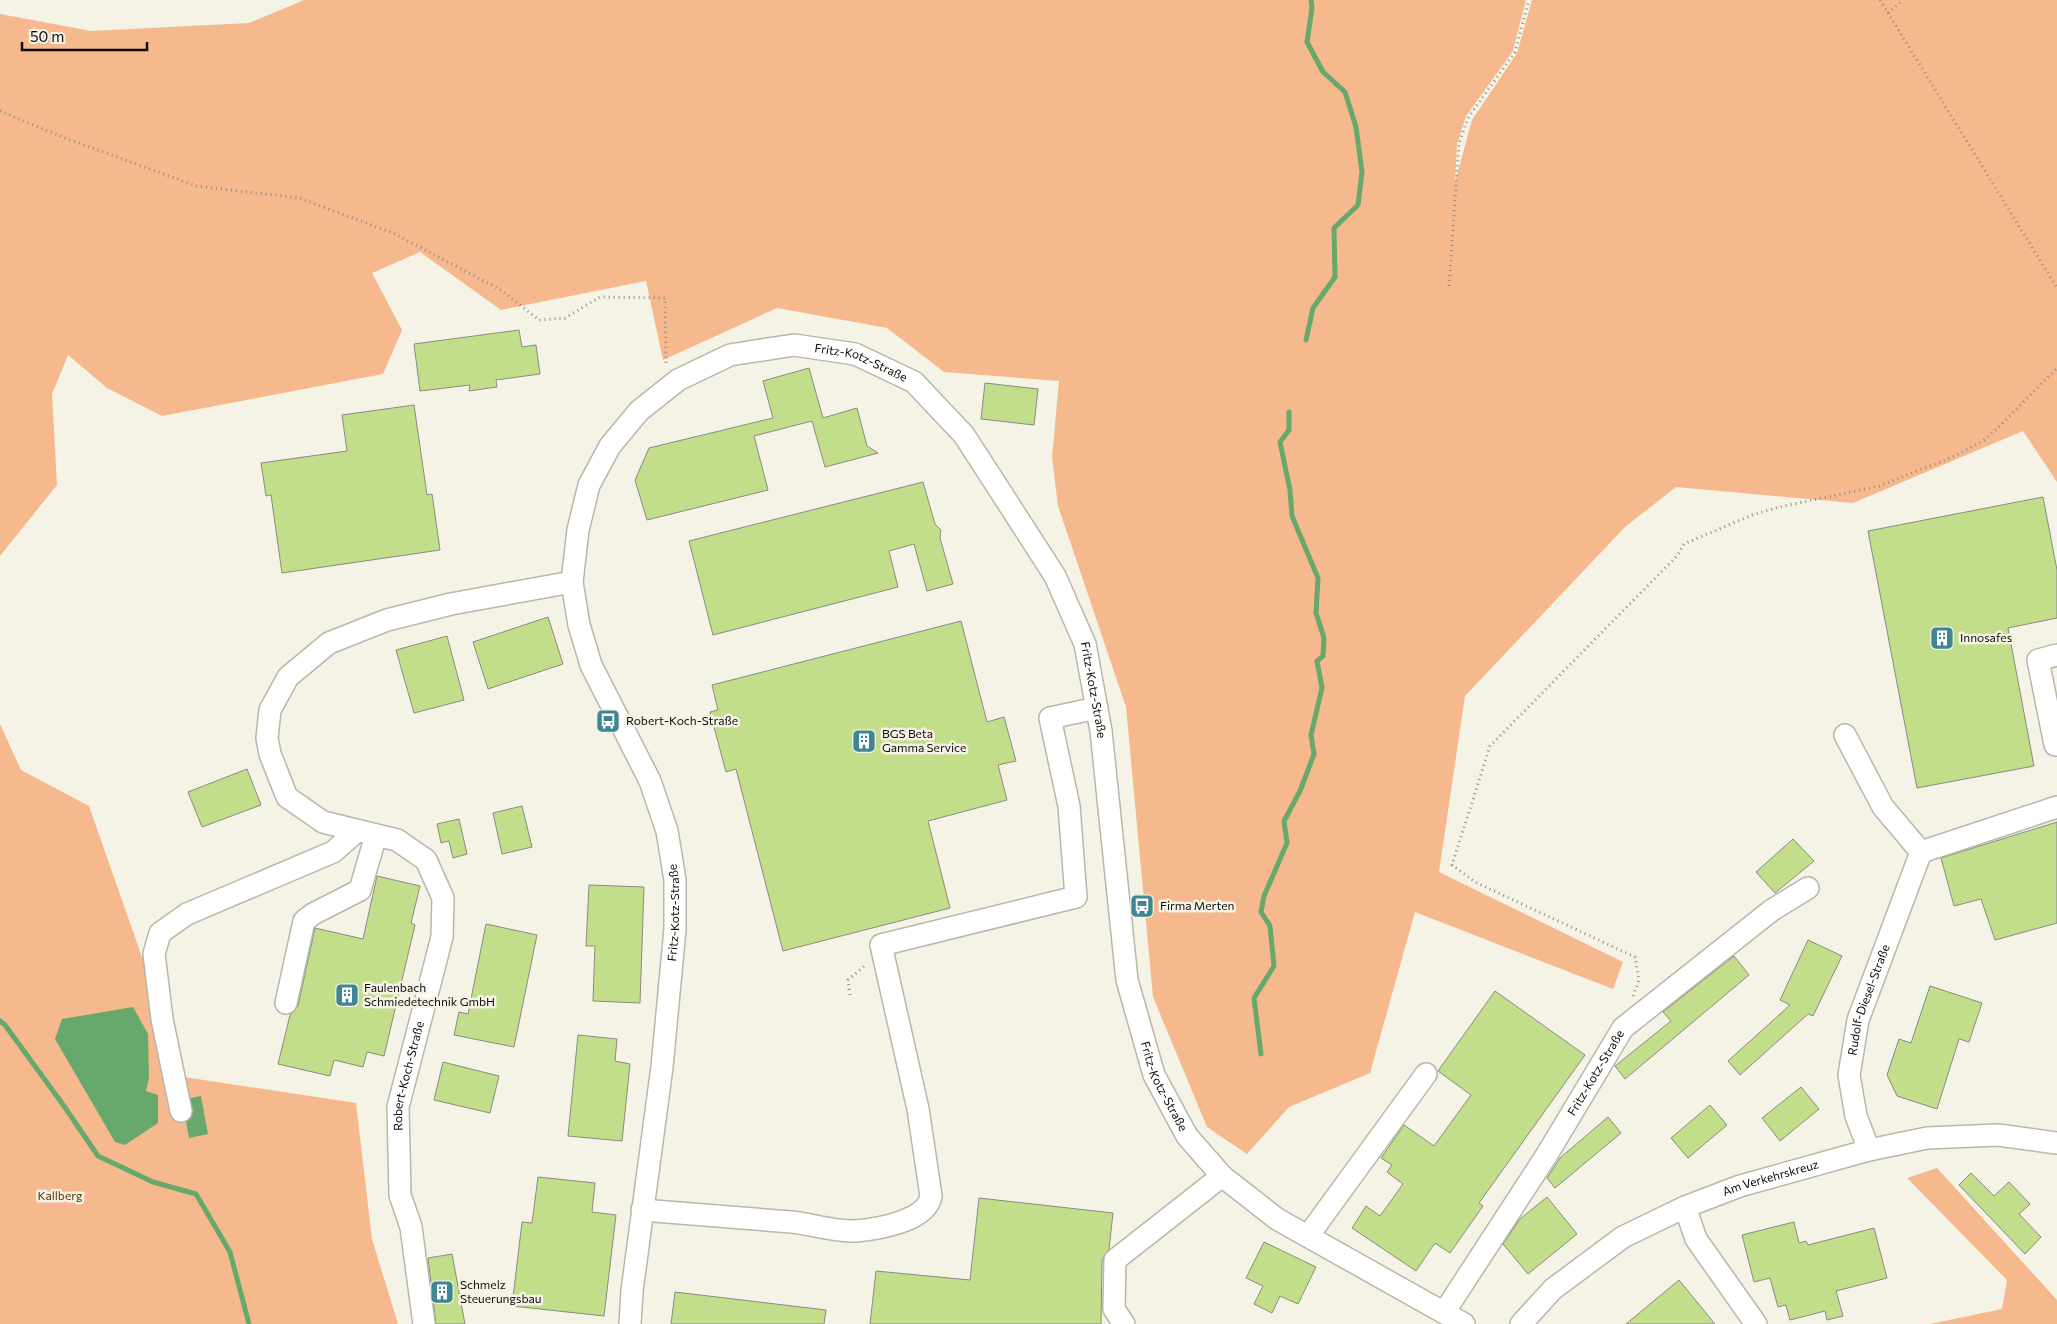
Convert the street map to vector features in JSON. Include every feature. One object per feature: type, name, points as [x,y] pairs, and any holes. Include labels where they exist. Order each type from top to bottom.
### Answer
[{"type":"street","name":"Fritz-Kotz-Straße","points":[[630,1324],[642,1210],[662,1067],[675,929],[675,880],[667,831],[650,781],[591,665],[579,624],[572,582],[578,530],[589,485],[610,446],[639,411],[678,380],[730,355],[794,345],[855,354],[914,382],[964,435],[1055,576],[1085,644],[1101,730],[1127,980],[1154,1075],[1187,1136],[1222,1176],[1277,1219],[1445,1311],[1464,1324]]},
{"type":"street","name":"Robert-Koch-Straße","points":[[424,1324],[411,1227],[400,1195],[398,1107],[442,937],[443,898],[426,860],[397,840],[323,822],[287,797],[270,754],[267,738],[270,710],[288,677],[329,644],[387,620],[451,604],[572,582]]},
{"type":"street","points":[[2057,655],[2038,660],[2052,705],[2055,745],[2057,745]]},
{"type":"street","points":[[642,1210],[793,1223],[855,1231],[906,1221],[929,1205],[930,1196],[918,1109],[881,945],[1076,897],[1069,806],[1050,718],[1097,708]]},
{"type":"street","points":[[1845,735],[1883,807],[1921,852],[2057,807]]},
{"type":"street","points":[[286,1003],[304,921],[313,914],[360,890],[366,833]]},
{"type":"street","points":[[181,1111],[162,1019],[154,954],[160,933],[187,914],[333,852],[366,833]]},
{"type":"street","name":"Rudolf-Diesel-Straße","points":[[1869,1150],[1856,1116],[1849,1075],[1858,1020],[1921,852]]},
{"type":"street","name":"Fritz-Kotz-Straße","points":[[1445,1311],[1546,1156],[1623,1028],[1772,910],[1808,888]]},
{"type":"street","points":[[1308,1236],[1426,1074]]},
{"type":"street","name":"Am Verkehrskreuz","points":[[1521,1324],[1553,1290],[1623,1237],[1685,1207],[1740,1186],[1869,1150],[1927,1138],[1998,1135],[2057,1143]]},
{"type":"street","points":[[1124,1324],[1114,1309],[1115,1260],[1222,1176]]},
{"type":"street","points":[[1685,1207],[1696,1239],[1756,1324]]},
{"type":"path","points":[[1449,286],[1459,143],[1468,118],[1515,52],[1529,0]]},
{"type":"path","points":[[1880,0],[2057,288]]},
{"type":"path","points":[[1888,13],[1903,0]]},
{"type":"path","points":[[0,111],[65,138],[196,186],[299,198],[393,233],[502,290],[540,320],[565,318],[600,297],[665,298],[667,389]]},
{"type":"path","points":[[1623,1028],[1639,980],[1635,958],[1475,882],[1452,865],[1490,746],[1677,556],[1684,544],[1752,515],[1780,507],[1879,486],[1955,456],[1983,441],[2057,368]]},
{"type":"path","points":[[850,995],[848,980],[870,962],[884,956]]},
{"type":"green space","points":[[304,0],[1526,0],[1513,51],[1466,116],[1457,144],[1455,182],[1472,120],[1517,53],[1532,0],[2057,0],[2057,482],[2023,431],[1853,503],[1676,487],[1625,527],[1465,696],[1439,872],[1623,962],[1613,989],[1415,912],[1370,1073],[1289,1107],[1247,1154],[1207,1127],[1153,997],[1126,707],[1058,506],[1052,457],[1059,381],[944,372],[887,328],[777,308],[663,360],[646,281],[501,310],[420,252],[372,273],[402,330],[383,374],[162,416],[107,388],[68,355],[52,394],[57,485],[0,556],[0,14],[91,31],[249,23]]},
{"type":"green space","name":"Kallberg","points":[[0,724],[21,770],[89,806],[184,1077],[356,1103],[372,1239],[398,1324],[0,1324]]},
{"type":"green space","points":[[1937,1168],[2057,1300],[2057,1324],[1930,1324],[2002,1309],[2007,1280],[1907,1178]]},
{"type":"shaded area","points":[[133,1007],[148,1034],[149,1078],[146,1091],[158,1095],[158,1123],[125,1145],[115,1142],[55,1039],[62,1019]]},
{"type":"shaded area","points":[[201,1096],[208,1134],[189,1138],[182,1100]]},
{"type":"building","points":[[519,330],[522,347],[536,345],[540,374],[496,380],[497,387],[469,391],[470,385],[420,391],[414,344]]},
{"type":"building","points":[[809,368],[823,418],[857,408],[867,446],[878,453],[825,467],[812,421],[754,436],[768,490],[647,520],[635,480],[649,448],[773,418],[763,381]]},
{"type":"building","points":[[985,383],[1038,389],[1034,425],[981,419]]},
{"type":"building","points":[[414,405],[427,495],[432,494],[440,550],[282,573],[271,495],[266,496],[261,463],[347,451],[342,415]]},
{"type":"building","points":[[923,482],[935,524],[941,530],[940,538],[953,584],[927,591],[914,544],[889,551],[898,587],[713,635],[689,541]]},
{"type":"building","name":"Innosafes","points":[[2043,497],[2057,570],[2057,618],[2008,628],[2034,766],[1917,788],[1868,531]]},
{"type":"building","points":[[548,617],[563,664],[488,689],[473,642]]},
{"type":"building","name":"BGS Beta Gamma Service","points":[[961,621],[987,722],[1004,717],[1016,761],[998,765],[1007,800],[928,821],[950,908],[783,951],[736,769],[726,772],[710,712],[718,710],[712,685]]},
{"type":"building","points":[[447,636],[464,700],[414,713],[396,650]]},
{"type":"building","points":[[247,769],[261,805],[202,827],[188,792]]},
{"type":"building","points":[[522,806],[532,847],[502,854],[493,813]]},
{"type":"building","points":[[459,819],[467,854],[453,858],[449,841],[441,843],[437,824]]},
{"type":"building","points":[[2057,822],[2057,923],[1995,940],[1981,899],[1954,906],[1941,858]]},
{"type":"building","points":[[1793,839],[1814,861],[1775,893],[1756,872]]},
{"type":"building","name":"Faulenbach Schmiedetechnik GmbH","points":[[377,876],[420,886],[411,923],[415,925],[384,1056],[367,1052],[363,1067],[334,1060],[330,1076],[278,1064],[290,1015],[298,1006],[315,928],[363,939]]},
{"type":"building","points":[[589,885],[644,887],[640,1003],[593,1001],[595,946],[586,946]]},
{"type":"building","points":[[486,924],[537,935],[514,1047],[454,1035],[459,1012],[468,1014]]},
{"type":"building","points":[[1808,940],[1842,956],[1813,1016],[1808,1014],[1740,1075],[1728,1061],[1790,1005],[1780,1000]]},
{"type":"building","points":[[1734,956],[1749,975],[1625,1079],[1615,1066],[1671,1021],[1663,1012]]},
{"type":"building","points":[[1930,986],[1982,1003],[1969,1042],[1959,1039],[1937,1109],[1897,1096],[1887,1075],[1899,1039],[1911,1043]]},
{"type":"building","points":[[1495,991],[1585,1055],[1479,1203],[1483,1206],[1450,1253],[1435,1243],[1416,1271],[1352,1228],[1366,1206],[1380,1216],[1403,1184],[1387,1172],[1392,1165],[1381,1158],[1404,1125],[1434,1146],[1471,1095],[1438,1071]]},
{"type":"building","points":[[578,1035],[617,1039],[615,1061],[630,1064],[622,1141],[568,1136]]},
{"type":"building","points":[[443,1062],[499,1076],[490,1113],[434,1100]]},
{"type":"building","points":[[1801,1087],[1819,1109],[1780,1141],[1762,1118]]},
{"type":"building","points":[[1710,1105],[1727,1125],[1688,1158],[1671,1138]]},
{"type":"building","points":[[1608,1117],[1621,1133],[1555,1188],[1547,1178],[1560,1158]]},
{"type":"building","points":[[1971,1173],[1994,1196],[2009,1182],[2030,1204],[2019,1214],[2041,1237],[2025,1254],[1959,1185]]},
{"type":"building","points":[[538,1177],[595,1183],[592,1212],[616,1215],[604,1316],[512,1306],[522,1222],[532,1223]]},
{"type":"building","points":[[1547,1197],[1577,1234],[1528,1274],[1503,1244],[1520,1219]]},
{"type":"building","points":[[979,1198],[1113,1213],[1109,1249],[1102,1260],[1101,1324],[870,1324],[876,1271],[970,1280]]},
{"type":"building","points":[[1794,1222],[1799,1243],[1806,1241],[1808,1245],[1874,1228],[1887,1278],[1836,1291],[1843,1316],[1827,1320],[1825,1311],[1790,1320],[1786,1305],[1778,1307],[1770,1278],[1754,1282],[1742,1235]]},
{"type":"building","points":[[1264,1242],[1316,1267],[1298,1304],[1280,1296],[1272,1313],[1254,1304],[1263,1286],[1246,1278]]},
{"type":"building","name":"Schmelz Steuerungsbau","points":[[452,1254],[465,1324],[436,1324],[428,1258]]},
{"type":"building","points":[[1679,1280],[1715,1324],[1626,1324]]},
{"type":"building","points":[[675,1292],[826,1310],[824,1324],[671,1324]]},
{"type":"waterway","points":[[1306,340],[1313,308],[1335,277],[1334,228],[1358,205],[1362,172],[1356,127],[1345,92],[1323,72],[1307,42],[1312,8],[1311,0]]},
{"type":"waterway","points":[[1261,1054],[1254,998],[1274,966],[1270,926],[1261,912],[1264,896],[1287,843],[1284,821],[1300,791],[1314,754],[1311,735],[1322,688],[1317,661],[1323,656],[1324,638],[1316,613],[1318,578],[1292,516],[1290,490],[1280,442],[1289,430],[1289,412]]},
{"type":"waterway","points":[[0,1021],[5,1025],[64,1106],[98,1156],[153,1182],[196,1194],[230,1252],[249,1324]]},
{"type":"place","name":"Innosafes","points":[[1942,638]]},
{"type":"place","name":"Robert-Koch-Straße","points":[[608,721]]},
{"type":"place","name":"BGS Beta Gamma Service","points":[[864,741]]},
{"type":"place","name":"Firma Merten","points":[[1142,906]]},
{"type":"place","name":"Faulenbach Schmiedetechnik GmbH","points":[[347,995]]},
{"type":"place","name":"Schmelz Steuerungsbau","points":[[442,1292]]}]
